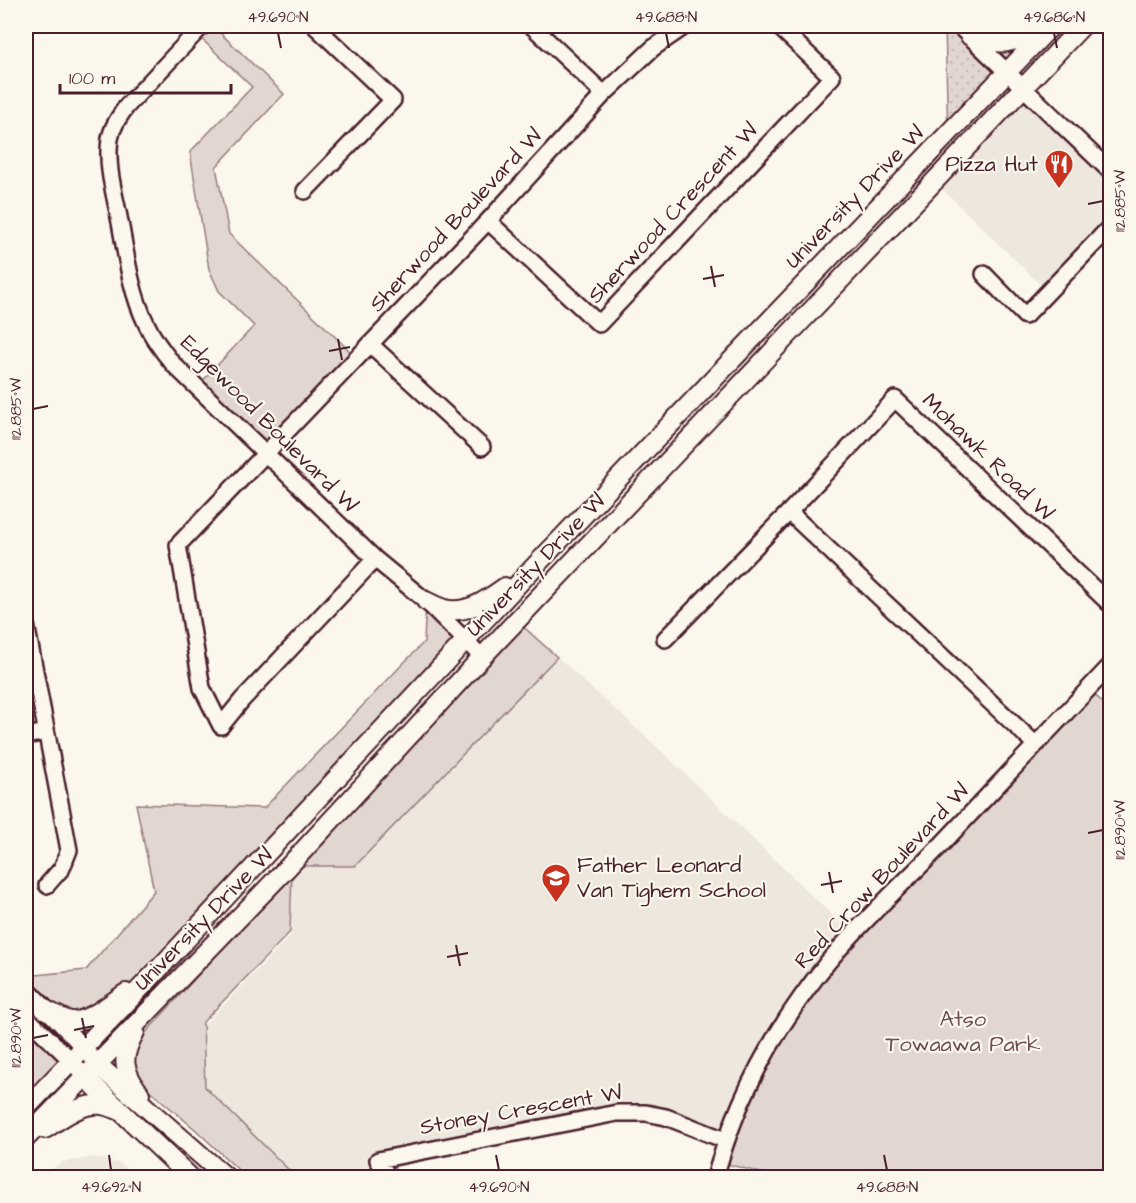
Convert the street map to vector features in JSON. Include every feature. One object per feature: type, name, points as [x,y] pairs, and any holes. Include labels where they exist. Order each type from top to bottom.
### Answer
[{"type":"main road","points":[[964,31],[993,43],[1005,43],[1026,35],[1040,26]]},
{"type":"main road","name":"University Drive W","points":[[26,1108],[534,567],[1051,26]]},
{"type":"main road","name":"University Drive W","points":[[26,1140],[288,867],[482,657],[1082,26]]},
{"type":"main road","points":[[426,601],[446,609],[468,609],[491,597],[534,567]]},
{"type":"main road","points":[[44,1009],[71,1021],[82,1020],[153,975]]},
{"type":"main road","points":[[146,1014],[125,1055],[125,1066],[130,1080],[141,1096],[174,1131],[227,1178]]},
{"type":"main road","points":[[91,1070],[174,1131]]},
{"type":"main road","points":[[91,1070],[122,1111],[191,1178]]},
{"type":"main road","points":[[26,1140],[80,1108],[103,1105],[122,1111]]},
{"type":"street","points":[[305,190],[393,100],[315,26]]},
{"type":"street","points":[[532,26],[604,94]]},
{"type":"street","name":"Sherwood Boulevard W","points":[[375,559],[242,700],[221,726],[202,688],[178,545],[488,221],[604,94],[653,48],[685,26]]},
{"type":"street","name":"Sherwood Crescent W","points":[[488,221],[599,324],[832,77],[778,26]]},
{"type":"street","name":"Edgewood Boulevard W","points":[[195,28],[126,106],[116,121],[110,138],[109,160],[112,182],[130,278],[146,324],[174,365],[375,559],[426,601],[482,657]]},
{"type":"street","points":[[964,31],[1110,171]]},
{"type":"street","points":[[984,274],[1025,316],[1110,227]]},
{"type":"street","points":[[370,344],[482,447]]},
{"type":"street","name":"Mohawk Road W","points":[[665,639],[895,399],[1110,604]]},
{"type":"street","points":[[789,512],[1035,744]]},
{"type":"street","points":[[26,624],[69,850],[62,868],[47,885]]},
{"type":"street","name":"Red Crow Boulevard W","points":[[715,1178],[725,1140],[764,1056],[788,1018],[829,962],[1110,666]]},
{"type":"street","points":[[26,736],[46,732]]},
{"type":"street","points":[[26,988],[91,1070]]},
{"type":"street","points":[[26,1017],[77,1054]]},
{"type":"street","name":"Stoney Crescent W","points":[[389,1178],[378,1160],[617,1113],[646,1113],[666,1117],[725,1140]]},
{"type":"shaded area","points":[[1024,87],[1110,171],[1110,227],[1048,292],[934,181]]},
{"type":"shaded area","name":"Father Leonard Van Tighem School","points":[[557,657],[658,748],[853,935],[725,1140],[646,1113],[379,1160],[386,1172],[353,1177],[294,1177],[206,1090],[204,1025],[291,935],[292,872],[298,866],[355,865]]},
{"type":"shaded area","points":[[95,1157],[121,1164],[136,1177],[37,1177],[63,1162]]},
{"type":"green space","points":[[188,26],[213,26],[284,94],[216,167],[229,234],[357,358],[265,453],[197,387],[254,326],[219,291],[209,269],[190,152],[252,87]]},
{"type":"green space","points":[[945,26],[1051,26],[948,135]]},
{"type":"green space","points":[[426,601],[465,640],[153,975],[82,1020],[26,988],[26,976],[86,970],[154,891],[136,804],[264,808],[424,642]]},
{"type":"green space","points":[[517,621],[557,657],[355,866],[298,866]]},
{"type":"green space","name":"Atso Towaawa Park","points":[[1089,689],[1110,710],[1110,1177],[781,1178],[719,1162],[725,1140],[810,987]]},
{"type":"green space","points":[[292,872],[290,932],[203,1022],[205,1087],[296,1177],[246,1177],[148,1089],[137,1076],[132,1063],[139,1040]]},
{"type":"green space","points":[[26,1017],[70,1059],[26,1106]]},
{"type":"place","name":"Pizza Hut","points":[[1059,190]]},
{"type":"place","name":"Father Leonard Van Tighem School","points":[[556,904]]}]
